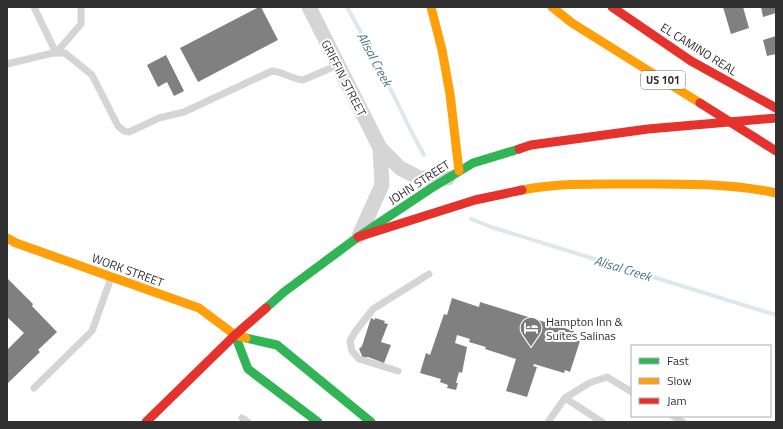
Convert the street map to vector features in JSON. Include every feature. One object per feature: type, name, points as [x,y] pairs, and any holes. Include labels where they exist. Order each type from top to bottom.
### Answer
[{"type":"main road","points":[[431,7],[442,50],[450,94],[454,174]]},
{"type":"main road","name":"US 101","points":[[552,7],[572,23],[776,151]]},
{"type":"main road","name":"EL CAMINO REAL","points":[[612,7],[691,61],[776,108]]},
{"type":"main road","name":"JOHN STREET","points":[[146,422],[235,336],[284,292],[358,237],[473,163],[531,145],[648,129],[776,118]]},
{"type":"main road","points":[[358,237],[475,200],[533,188],[587,184],[700,184],[758,189],[776,193]]},
{"type":"main road","name":"WORK STREET","points":[[8,241],[112,276],[199,308],[235,336],[277,345],[371,422]]},
{"type":"main road","points":[[235,336],[248,369],[318,422]]},
{"type":"street","name":"GRIFFIN STREET","points":[[309,7],[380,148],[400,168],[420,178],[454,174]]},
{"type":"street","name":"GRIFFIN STREET","points":[[358,237],[382,185],[380,148]]},
{"type":"lane","points":[[34,7],[56,53]]},
{"type":"lane","points":[[56,53],[81,24],[81,7]]},
{"type":"lane","points":[[7,64],[56,53],[65,53],[92,75],[118,126],[124,131],[129,132],[159,118],[184,112],[272,71],[296,80],[303,80],[338,65]]},
{"type":"lane","points":[[398,371],[359,359],[352,351],[350,341],[354,332],[373,309],[429,274]]},
{"type":"lane","points":[[34,388],[92,331],[112,276]]},
{"type":"lane","points":[[548,422],[565,398],[589,383],[607,377],[631,391]]},
{"type":"lane","points":[[565,398],[602,422]]},
{"type":"building","points":[[261,7],[278,40],[198,82],[180,48]]},
{"type":"building","points":[[723,7],[743,7],[749,28],[731,34]]},
{"type":"building","points":[[761,7],[776,7],[776,13],[763,17]]},
{"type":"building","points":[[776,36],[776,54],[767,56],[763,40]]},
{"type":"building","points":[[166,55],[184,91],[174,96],[167,82],[158,87],[147,65]]},
{"type":"building","points":[[7,278],[33,304],[32,306],[57,332],[38,350],[40,352],[7,384],[7,350],[24,333],[7,317]]},
{"type":"building","name":"Hampton Inn & Suites Salinas","points":[[452,298],[479,307],[480,302],[574,331],[572,338],[580,341],[570,372],[565,370],[564,373],[534,364],[533,366],[537,367],[527,397],[506,391],[516,359],[485,349],[486,347],[469,342],[470,339],[457,335],[455,343],[467,347],[462,373],[459,372],[456,383],[458,383],[456,390],[447,388],[448,385],[440,382],[441,379],[420,373],[426,353],[430,355],[444,314],[447,315]]},
{"type":"building","points":[[371,318],[385,321],[384,323],[388,324],[381,342],[391,345],[384,363],[368,357],[363,358],[359,349],[362,346]]},
{"type":"waterway","name":"Alisal Creek","points":[[347,7],[380,67],[424,155]]},
{"type":"waterway","name":"Alisal Creek","points":[[471,219],[491,227],[776,315]]},
{"type":"traffic: fast","points":[[266,308],[284,292],[358,237],[430,189],[473,163],[519,149]]},
{"type":"traffic: fast","points":[[235,335],[248,369],[318,422]]},
{"type":"traffic: fast","points":[[246,338],[277,345],[371,422]]},
{"type":"traffic: slow","points":[[431,7],[442,50],[450,94],[459,171]]},
{"type":"traffic: slow","points":[[552,7],[572,23],[700,103]]},
{"type":"traffic: slow","points":[[522,190],[578,184],[670,184],[741,187],[776,193]]},
{"type":"traffic: slow","points":[[7,238],[16,243],[199,308],[235,335],[246,338]]},
{"type":"traffic: jam","points":[[612,7],[691,61],[776,108]]},
{"type":"traffic: jam","points":[[700,103],[776,151]]},
{"type":"traffic: jam","points":[[519,149],[531,145],[648,129],[776,118]]},
{"type":"traffic: jam","points":[[358,237],[475,200],[522,190]]},
{"type":"traffic: jam","points":[[146,422],[235,335],[266,308]]},
{"type":"place","name":"Hampton Inn & Suites Salinas","points":[[531,348]]}]
